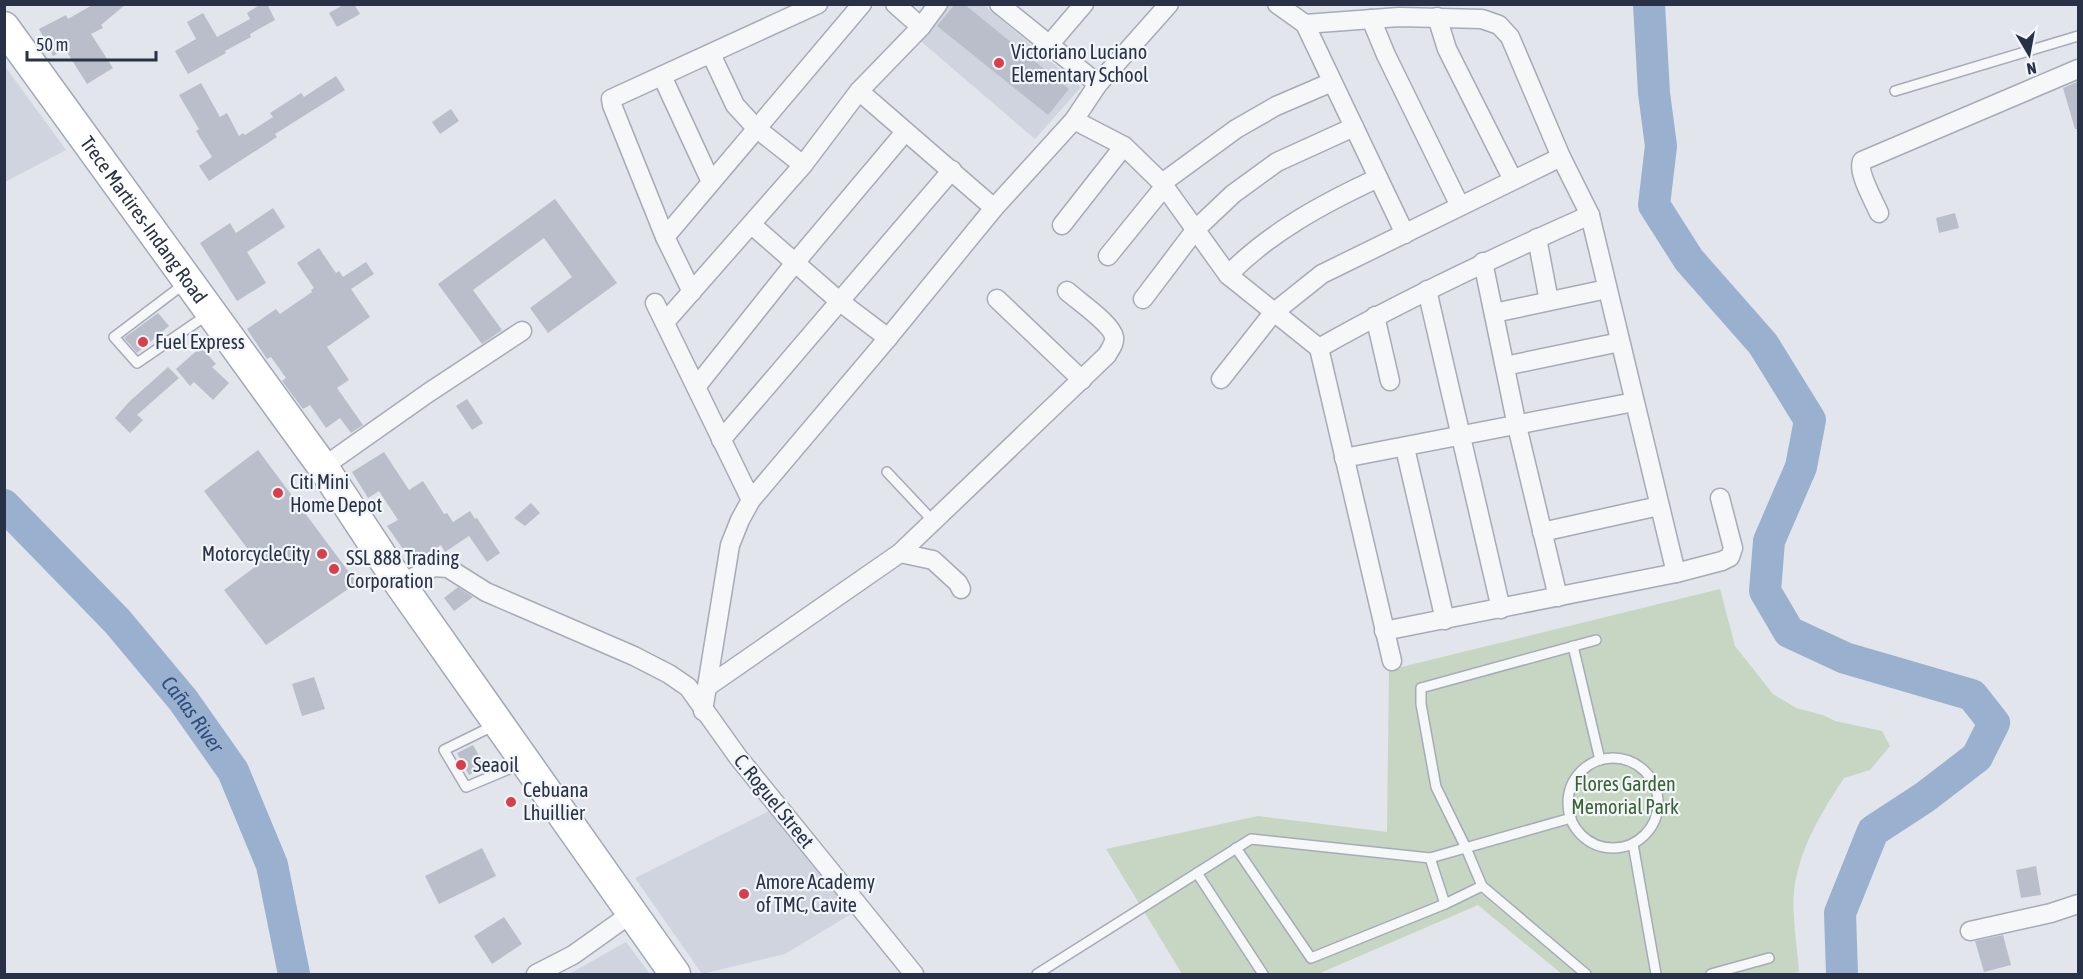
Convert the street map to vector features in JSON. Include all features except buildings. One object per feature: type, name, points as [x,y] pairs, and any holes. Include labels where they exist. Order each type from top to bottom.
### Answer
[{"type":"main road","name":"Trece Martires-Indang Road","points":[[4,27],[323,467],[400,584],[675,975]]},
{"type":"street","points":[[692,292],[665,237],[611,99],[818,4]]},
{"type":"street","points":[[665,237],[862,4]]},
{"type":"street","points":[[895,4],[921,27]]},
{"type":"street","points":[[665,322],[803,165],[859,91],[921,27],[938,4]]},
{"type":"street","points":[[1049,45],[1084,4]]},
{"type":"street","points":[[704,711],[730,545],[751,500],[994,208],[1074,120],[1098,84],[1169,4]]},
{"type":"street","points":[[1277,4],[1305,24],[1405,234]]},
{"type":"street","points":[[1005,6],[1098,84]]},
{"type":"street","points":[[1305,24],[1400,17],[1482,19],[1499,25],[1510,37],[1561,157],[1590,215],[1676,573]]},
{"type":"street","points":[[1437,17],[1447,49],[1513,180]]},
{"type":"street","points":[[1371,19],[1386,55],[1460,206]]},
{"type":"street","points":[[711,54],[735,105],[756,128],[803,165]]},
{"type":"street","points":[[1879,213],[1863,176],[1860,166],[1862,161],[2079,69]]},
{"type":"street","points":[[662,76],[711,182]]},
{"type":"street","points":[[1108,256],[1163,185],[1236,129],[1276,106],[1332,82]]},
{"type":"street","points":[[859,91],[994,208]]},
{"type":"street","points":[[1074,120],[1124,146],[1163,185],[1228,275],[1319,348],[1392,661]]},
{"type":"street","points":[[1143,299],[1196,229],[1233,194],[1277,162],[1354,127]]},
{"type":"street","points":[[696,387],[794,264],[905,132]]},
{"type":"street","points":[[1062,225],[1124,146]]},
{"type":"street","points":[[1221,379],[1273,313],[1322,274],[1561,157]]},
{"type":"street","points":[[721,440],[952,170]]},
{"type":"street","points":[[1228,275],[1243,260],[1294,222],[1337,197],[1378,178]]},
{"type":"street","points":[[1319,348],[1375,316],[1483,262],[1590,215]]},
{"type":"street","points":[[752,225],[794,264],[888,338]]},
{"type":"street","points":[[1537,238],[1549,301]]},
{"type":"street","points":[[1483,262],[1517,426],[1557,597]]},
{"type":"street","points":[[1494,313],[1607,289]]},
{"type":"street","points":[[1427,290],[1500,609]]},
{"type":"street","points":[[707,687],[900,553],[1107,355],[1114,337],[1110,328],[1067,291]]},
{"type":"street","points":[[997,299],[1082,380]]},
{"type":"street","points":[[655,303],[751,500]]},
{"type":"street","points":[[1375,316],[1390,381]]},
{"type":"street","points":[[323,467],[428,393],[522,331]]},
{"type":"street","points":[[1505,366],[1620,342]]},
{"type":"street","points":[[1344,458],[1634,402]]},
{"type":"street","points":[[1405,448],[1445,620]]},
{"type":"street","points":[[1384,631],[1676,573],[1722,561],[1730,557],[1733,548],[1720,498]]},
{"type":"street","points":[[1542,532],[1659,506]]},
{"type":"street","points":[[900,553],[933,560],[958,583],[961,590]]},
{"type":"street","name":"C. Roguel Street","points":[[400,584],[434,567],[448,568],[494,596],[659,668],[688,687],[738,757],[914,975]]},
{"type":"street","points":[[1970,931],[2051,913],[2079,904]]},
{"type":"street","points":[[536,975],[573,955],[632,913]]},
{"type":"lane","points":[[1895,91],[2079,36]]},
{"type":"lane","points":[[189,280],[114,337],[137,363],[212,312]]},
{"type":"lane","points":[[887,472],[934,522]]},
{"type":"lane","points":[[1586,975],[1482,886],[1436,787],[1421,704],[1421,688],[1596,640]]},
{"type":"lane","points":[[1574,646],[1600,760]]},
{"type":"lane","points":[[498,724],[444,750],[466,787],[526,762]]},
{"type":"lane","points":[[1613,758],[1627,760],[1639,766],[1649,775],[1656,787],[1658,807],[1653,826],[1633,844],[1620,848],[1595,845],[1576,829],[1570,818],[1569,794],[1573,783],[1589,765],[1600,760],[1613,758]]},
{"type":"lane","points":[[1037,975],[1251,839],[1430,858],[1570,818]]},
{"type":"lane","points":[[1633,844],[1656,975]]},
{"type":"lane","points":[[1236,848],[1311,958],[1445,904],[1482,886]]},
{"type":"lane","points":[[1430,858],[1445,904]]},
{"type":"lane","points":[[1197,873],[1263,975]]},
{"type":"lane","points":[[1711,975],[1769,958]]},
{"type":"shaded area","name":"Victoriano Luciano Elementary School","points":[[947,5],[984,5],[1081,87],[1035,139],[917,38]]},
{"type":"shaded area","points":[[4,65],[66,150],[5,182],[4,182]]},
{"type":"shaded area","name":"Amore Academy of TMC, Cavite","points":[[771,810],[856,911],[785,954],[702,974],[635,878]]},
{"type":"shaded area","points":[[626,942],[650,974],[569,974]]},
{"type":"green space","name":"Flores Garden Memorial Park","points":[[1720,589],[1735,646],[1773,694],[1796,708],[1823,715],[1835,721],[1882,731],[1890,746],[1870,770],[1844,778],[1805,848],[1797,874],[1794,897],[1799,972],[1789,974],[1562,974],[1478,905],[1318,974],[1182,974],[1106,849],[1258,816],[1387,832],[1389,670]]},
{"type":"waterway","points":[[1649,4],[1654,93],[1661,146],[1654,205],[1689,260],[1763,344],[1810,420],[1801,467],[1769,541],[1765,591],[1789,632],[1845,658],[1972,695],[1994,723],[1977,757],[1925,797],[1873,831],[1840,913],[1842,974]]},
{"type":"waterway","name":"Cañas River","points":[[4,505],[117,621],[183,700],[233,771],[272,865],[294,974]]},
{"type":"place","name":"Victoriano Luciano Elementary School","points":[[999,63]]},
{"type":"place","name":"Fuel Express","points":[[143,342]]},
{"type":"place","name":"Citi Mini Home Depot","points":[[278,493]]},
{"type":"place","name":"MotorcycleCity","points":[[322,554]]},
{"type":"place","name":"SSL 888 Trading Corporation","points":[[334,569]]},
{"type":"place","name":"Seaoil","points":[[461,765]]},
{"type":"place","name":"Cebuana Lhuillier","points":[[511,802]]},
{"type":"place","name":"Amore Academy of TMC, Cavite","points":[[744,894]]}]
